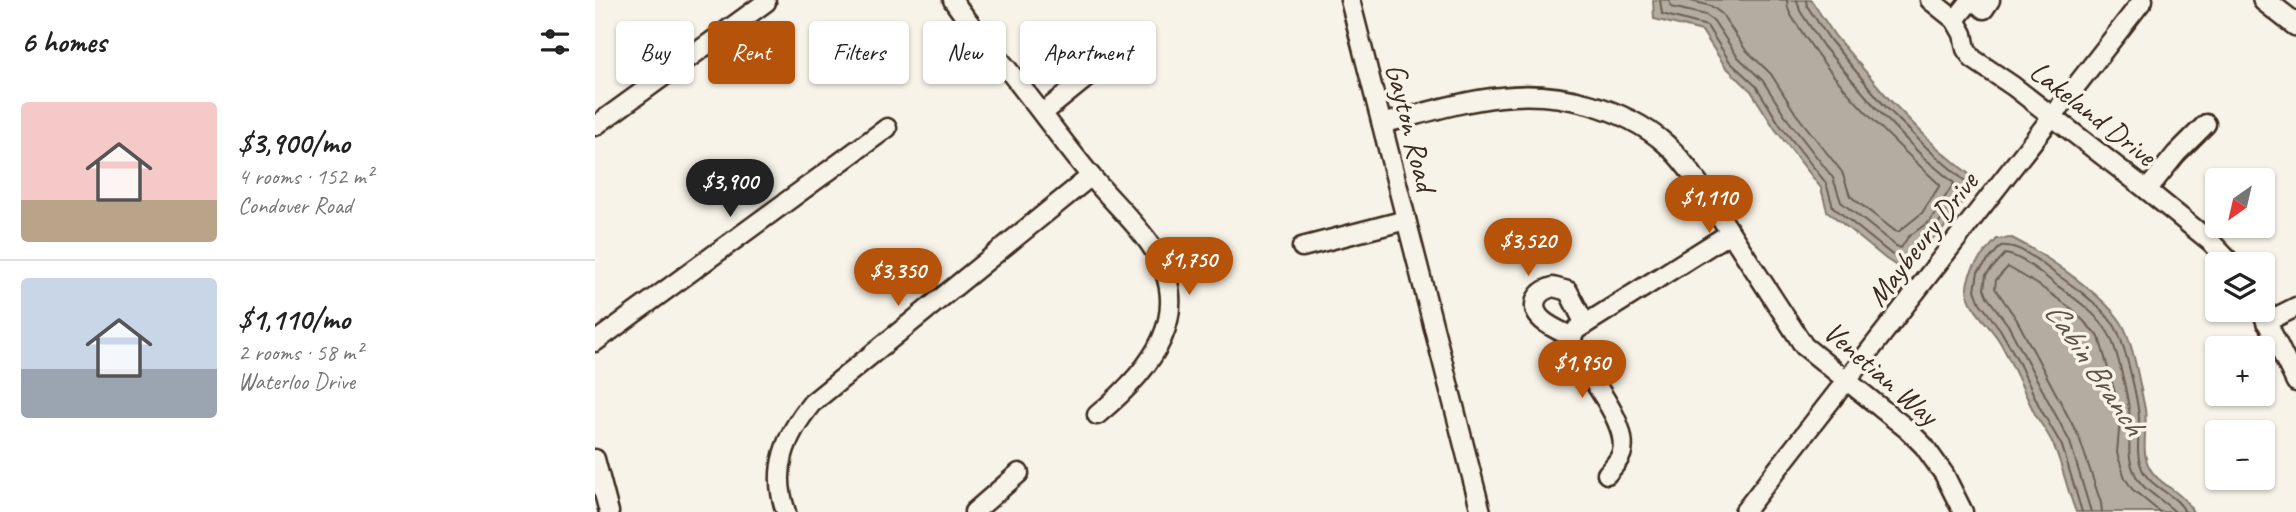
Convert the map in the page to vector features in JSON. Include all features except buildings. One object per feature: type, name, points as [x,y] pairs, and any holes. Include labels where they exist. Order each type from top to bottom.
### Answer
[{"type":"main road","points":[[2264,0],[2296,25]]},
{"type":"street","points":[[953,0],[1091,176],[1150,244],[1167,273],[1170,292],[1168,321],[1163,340],[1152,360],[1128,389],[1097,415]]},
{"type":"street","name":"Gayton Road","points":[[1350,0],[1481,512]]},
{"type":"street","name":"Lakeland Drive","points":[[1930,0],[1955,20],[1963,34],[1966,49],[1973,59],[2147,190],[2221,252]]},
{"type":"street","points":[[1955,20],[1972,0],[1984,9],[1990,0]]},
{"type":"street","name":"Maybeury Drive","points":[[1744,512],[2143,0]]},
{"type":"street","points":[[595,126],[767,2]]},
{"type":"street","points":[[1043,113],[1079,84]]},
{"type":"street","name":"Venetian Way","points":[[1382,124],[1503,96],[1546,97],[1600,108],[1637,123],[1666,144],[1681,159],[1798,338],[1819,360],[1907,429],[1924,446],[1944,474],[1963,512]]},
{"type":"street","points":[[2147,190],[2176,154],[2206,124]]},
{"type":"street","points":[[595,342],[887,128]]},
{"type":"street","points":[[786,512],[780,485],[786,443],[795,423],[812,403],[1091,176]]},
{"type":"street","points":[[1302,247],[1406,220]]},
{"type":"street","points":[[1607,474],[1621,456],[1621,433],[1611,409],[1572,345],[1579,330],[1730,233]]},
{"type":"street","points":[[2275,313],[2296,307]]},
{"type":"street","points":[[2266,322],[2296,382]]},
{"type":"street","points":[[595,459],[609,512]]},
{"type":"street","points":[[974,512],[1019,473]]},
{"type":"water","points":[[1653,0],[1811,0],[1835,36],[1889,99],[1934,145],[1977,181],[1941,232],[1919,248],[1906,272],[1827,211],[1821,188],[1775,129],[1751,91],[1725,66],[1702,31],[1654,19]]},
{"type":"water","name":"Cabin Branch","points":[[2012,238],[2071,275],[2100,299],[2121,322],[2133,352],[2145,409],[2146,460],[2158,479],[2183,499],[2193,512],[2076,512],[2052,441],[2035,414],[2000,342],[1968,295],[1968,280],[1977,261],[1997,239]]}]
